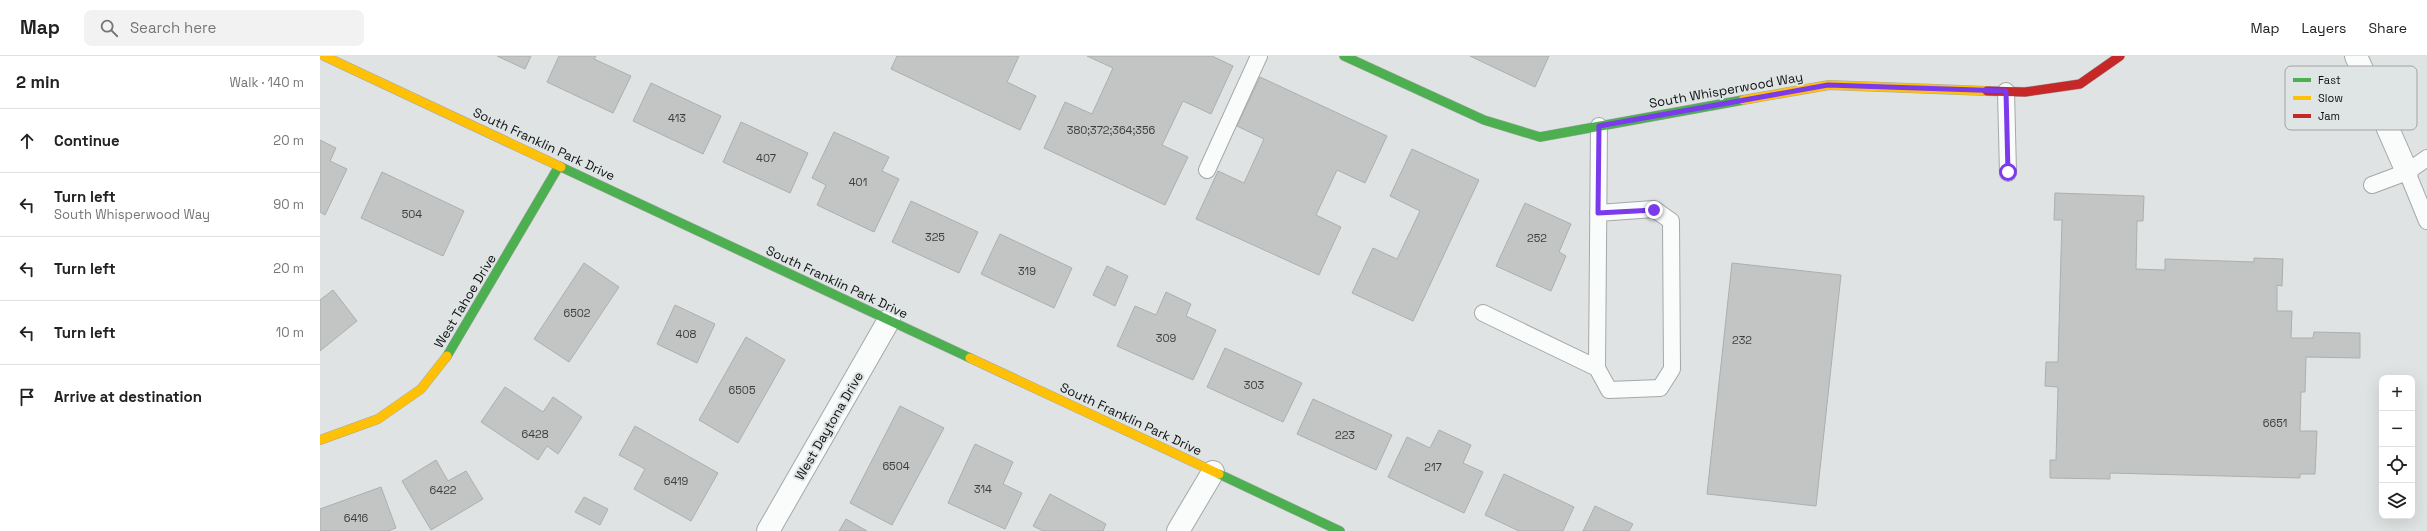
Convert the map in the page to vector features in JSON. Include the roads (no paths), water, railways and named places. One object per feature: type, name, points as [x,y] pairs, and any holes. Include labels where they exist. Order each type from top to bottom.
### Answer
[{"type":"street","name":"South Franklin Park Drive","points":[[324,56],[1340,531]]},
{"type":"street","name":"South Whisperwood Way","points":[[1344,56],[1484,120],[1540,137],[1828,85],[2025,92],[2080,84],[2120,56]]},
{"type":"street","points":[[2356,56],[2360,66]]},
{"type":"street","points":[[2389,130],[2407,172]]},
{"type":"street","name":"West Tahoe Drive","points":[[320,440],[378,419],[421,389],[454,347],[559,166]]},
{"type":"street","name":"West Daytona Drive","points":[[768,531],[889,320]]},
{"type":"street","points":[[1178,531],[1213,472]]},
{"type":"lane","points":[[1208,170],[1259,56]]},
{"type":"lane","points":[[2006,91],[2008,172]]},
{"type":"lane","points":[[1598,213],[1654,210],[1671,221],[1672,369],[1660,388],[1609,390],[1597,368],[1598,213],[1599,126]]},
{"type":"lane","points":[[2372,185],[2407,172],[2427,158]]},
{"type":"lane","points":[[2407,172],[2427,221]]},
{"type":"lane","points":[[1483,313],[1597,368]]}]
